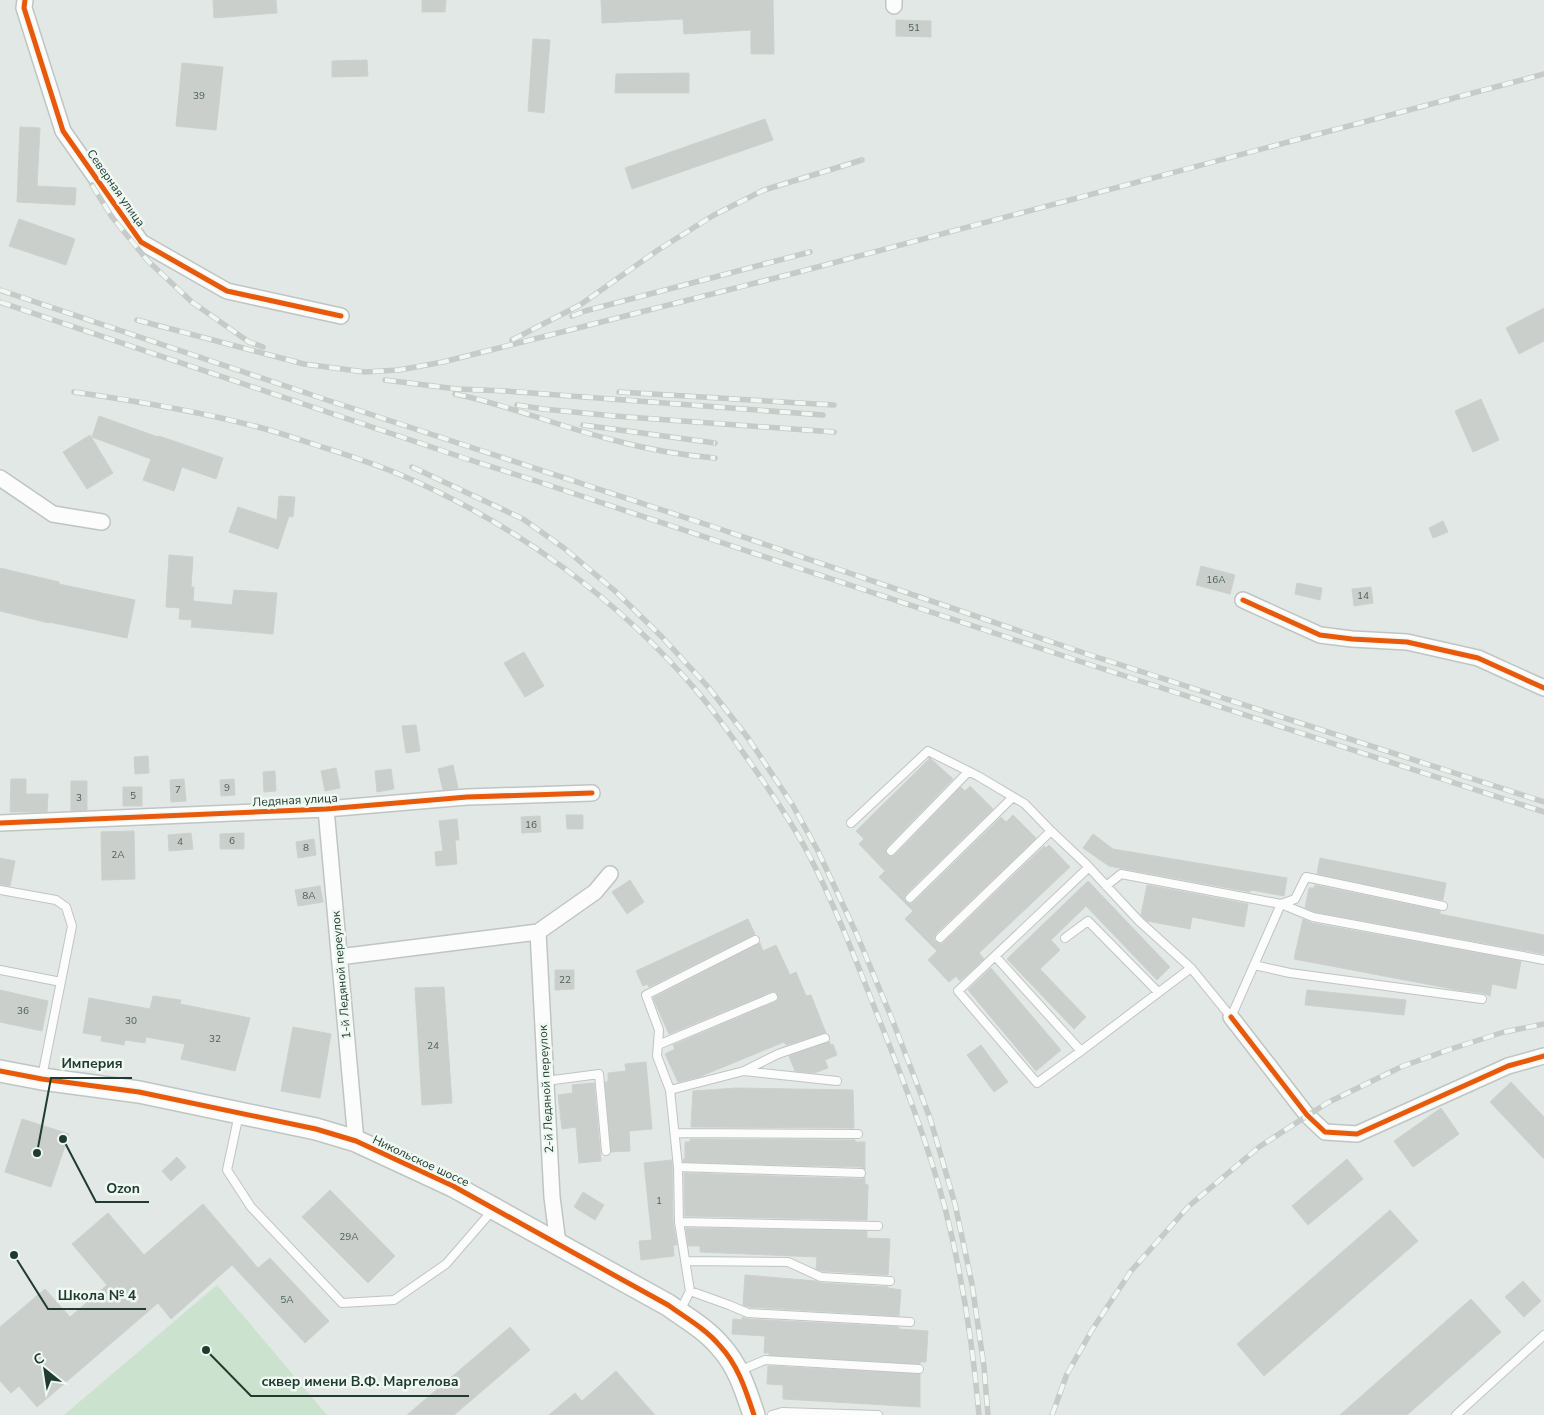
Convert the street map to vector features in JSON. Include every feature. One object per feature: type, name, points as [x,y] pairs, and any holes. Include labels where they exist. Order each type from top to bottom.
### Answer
[{"type":"street","name":"Северная улица","points":[[25,0],[24,8],[63,131],[141,242],[227,291],[341,316]]},
{"type":"street","points":[[0,478],[53,514],[102,522]]},
{"type":"street","points":[[1243,600],[1320,635],[1408,642],[1478,658],[1544,688]]},
{"type":"street","name":"Ледяная улица","points":[[0,823],[326,809],[467,797],[592,793]]},
{"type":"street","name":"1-й Ледяной переулок","points":[[326,809],[356,1141]]},
{"type":"street","points":[[339,957],[538,932],[595,892],[610,874]]},
{"type":"street","name":"2-й Ледяной переулок","points":[[538,932],[552,1197],[558,1244]]},
{"type":"street","points":[[1231,1016],[1307,1115],[1325,1132],[1357,1134],[1508,1066],[1544,1056]]},
{"type":"street","name":"Никольское шоссе","points":[[0,1071],[42,1079],[139,1092],[316,1129],[356,1141],[453,1186],[680,1313],[720,1346],[741,1377],[754,1415]]},
{"type":"lane","points":[[851,823],[928,751],[978,776],[1025,804],[1050,831],[1089,867],[1139,921],[1191,968],[1231,1016],[1281,904],[1294,899],[1306,877],[1443,906]]},
{"type":"lane","points":[[891,851],[968,772]]},
{"type":"lane","points":[[910,898],[1013,796]]},
{"type":"lane","points":[[940,938],[1050,831]]},
{"type":"lane","points":[[1089,867],[958,991],[1037,1083],[1191,968]]},
{"type":"lane","points":[[1106,886],[1121,874],[1281,904],[1313,917],[1544,960]]},
{"type":"lane","points":[[0,890],[56,900],[66,907],[72,926],[42,1079]]},
{"type":"lane","points":[[1065,938],[1088,921],[1158,992]]},
{"type":"lane","points":[[680,1313],[690,1291],[679,1222],[675,1133],[670,1090],[657,1056],[659,1030],[646,996],[755,940]]},
{"type":"lane","points":[[995,956],[1081,1052]]},
{"type":"lane","points":[[1254,965],[1290,974],[1482,999]]},
{"type":"lane","points":[[0,970],[61,982]]},
{"type":"lane","points":[[658,1045],[773,997]]},
{"type":"lane","points":[[670,1090],[744,1071],[778,1054],[825,1038]]},
{"type":"lane","points":[[744,1071],[837,1081]]},
{"type":"lane","points":[[546,1081],[599,1074],[606,1151]]},
{"type":"lane","points":[[239,1114],[226,1170],[250,1207],[342,1303],[394,1300],[446,1264],[494,1208]]},
{"type":"lane","points":[[675,1133],[858,1134]]},
{"type":"lane","points":[[678,1167],[861,1173]]},
{"type":"lane","points":[[679,1222],[878,1226]]},
{"type":"lane","points":[[685,1262],[788,1262],[821,1277],[890,1281]]},
{"type":"lane","points":[[690,1291],[748,1313],[910,1322]]},
{"type":"lane","points":[[1456,1415],[1544,1335]]},
{"type":"lane","points":[[737,1371],[765,1360],[919,1369]]},
{"type":"lane","points":[[772,1415],[782,1412],[878,1415]]},
{"type":"green space","points":[[217,1285],[327,1415],[64,1415]]},
{"type":"building","points":[[213,0],[276,0],[277,13],[214,18]]},
{"type":"building","points":[[422,0],[446,0],[445,12],[422,12]]},
{"type":"building","points":[[601,0],[773,0],[774,54],[751,54],[751,30],[684,34],[683,19],[602,23]]},
{"type":"building","points":[[896,20],[931,21],[931,37],[896,36]]},
{"type":"building","points":[[533,39],[550,40],[544,113],[528,111]]},
{"type":"building","points":[[367,60],[368,76],[332,77],[332,61]]},
{"type":"building","points":[[182,63],[223,67],[216,130],[176,126]]},
{"type":"building","points":[[689,73],[689,93],[615,93],[616,74]]},
{"type":"building","points":[[765,119],[773,140],[632,189],[625,168]]},
{"type":"building","points":[[20,127],[40,128],[37,186],[76,188],[75,205],[17,202]]},
{"type":"building","points":[[19,219],[75,239],[66,265],[9,246]]},
{"type":"building","points":[[1544,308],[1544,341],[1519,354],[1506,328]]},
{"type":"building","points":[[1481,399],[1499,440],[1473,452],[1455,411]]},
{"type":"building","points":[[99,416],[223,458],[216,479],[182,467],[174,491],[143,480],[151,459],[92,437]]},
{"type":"building","points":[[90,435],[113,473],[87,489],[63,452]]},
{"type":"building","points":[[279,496],[295,497],[293,517],[289,516],[278,549],[229,532],[238,507],[277,520]]},
{"type":"building","points":[[1443,521],[1448,532],[1433,538],[1429,528]]},
{"type":"building","points":[[169,555],[193,557],[191,587],[194,587],[193,601],[232,605],[234,590],[277,593],[273,634],[191,627],[192,620],[179,619],[180,608],[166,607]]},
{"type":"building","points":[[1201,566],[1235,575],[1230,594],[1196,585]]},
{"type":"building","points":[[0,568],[59,582],[59,584],[135,600],[127,638],[49,623],[0,611]]},
{"type":"building","points":[[1297,583],[1322,588],[1320,600],[1295,594]]},
{"type":"building","points":[[1371,587],[1373,603],[1354,606],[1352,589]]},
{"type":"building","points":[[524,652],[544,686],[525,697],[504,663]]},
{"type":"building","points":[[416,725],[420,751],[406,753],[402,726]]},
{"type":"building","points":[[148,756],[149,773],[135,774],[134,757]]},
{"type":"building","points":[[930,758],[953,779],[887,847],[887,855],[895,855],[961,787],[965,791],[970,786],[993,809],[906,894],[904,899],[906,902],[911,904],[914,902],[1001,817],[1006,822],[1013,815],[1036,838],[936,934],[934,939],[936,942],[941,944],[944,942],[1044,846],[1046,848],[1049,845],[1070,867],[979,953],[984,959],[960,981],[956,976],[949,982],[928,960],[937,951],[905,919],[913,911],[879,877],[885,871],[859,844],[864,839],[856,831]]},
{"type":"building","points":[[453,765],[458,788],[443,790],[438,769]]},
{"type":"building","points":[[336,768],[340,788],[325,791],[321,771]]},
{"type":"building","points":[[391,769],[394,789],[377,792],[375,771]]},
{"type":"building","points":[[275,771],[276,791],[264,792],[263,772]]},
{"type":"building","points":[[11,779],[26,779],[26,794],[48,794],[47,812],[10,812]]},
{"type":"building","points":[[184,779],[186,801],[171,802],[170,780]]},
{"type":"building","points":[[234,779],[235,795],[221,796],[220,780]]},
{"type":"building","points":[[71,781],[87,781],[87,810],[71,811]]},
{"type":"building","points":[[123,787],[142,787],[142,806],[123,806]]},
{"type":"building","points":[[566,815],[583,815],[583,829],[567,829]]},
{"type":"building","points":[[540,816],[541,832],[522,833],[521,817]]},
{"type":"building","points":[[457,819],[459,840],[455,840],[457,864],[436,866],[435,852],[443,851],[439,821]]},
{"type":"building","points":[[134,831],[135,879],[102,880],[101,832]]},
{"type":"building","points":[[191,833],[193,849],[169,851],[168,835]]},
{"type":"building","points":[[244,833],[244,849],[220,849],[220,834]]},
{"type":"building","points":[[1093,834],[1113,849],[1287,878],[1284,896],[1251,890],[1250,892],[1109,866],[1083,848]]},
{"type":"building","points":[[314,839],[316,855],[298,858],[296,842]]},
{"type":"building","points":[[0,858],[15,861],[10,886],[0,884]]},
{"type":"building","points":[[1320,858],[1446,883],[1443,900],[1317,874]]},
{"type":"building","points":[[630,880],[644,902],[627,914],[612,892]]},
{"type":"building","points":[[1088,881],[1170,967],[1157,980],[1086,906],[1051,940],[1060,950],[1040,969],[1086,1017],[1074,1029],[1007,959]]},
{"type":"building","points":[[1147,885],[1248,904],[1244,927],[1192,917],[1190,929],[1147,921],[1141,915]]},
{"type":"building","points":[[1315,885],[1440,911],[1440,914],[1544,935],[1544,954],[1315,912],[1305,908],[1309,888],[1314,888]]},
{"type":"building","points":[[320,886],[323,902],[298,906],[295,890]]},
{"type":"building","points":[[748,919],[755,934],[649,987],[647,984],[643,986],[636,971]]},
{"type":"building","points":[[1303,919],[1312,923],[1521,961],[1516,989],[1492,984],[1490,996],[1483,993],[1294,959]]},
{"type":"building","points":[[760,943],[763,951],[776,945],[790,975],[796,972],[806,996],[811,995],[826,1033],[786,1045],[784,1042],[699,1077],[678,1082],[665,1054],[675,1049],[673,1045],[775,1002],[778,1000],[778,995],[776,992],[771,992],[669,1034],[653,998]]},
{"type":"building","points":[[991,968],[1061,1050],[1036,1071],[968,990]]},
{"type":"building","points":[[555,970],[574,970],[574,989],[555,990]]},
{"type":"building","points":[[444,987],[452,1103],[422,1105],[415,988]]},
{"type":"building","points":[[0,990],[48,1001],[42,1031],[0,1022]]},
{"type":"building","points":[[1307,990],[1406,1000],[1404,1015],[1305,1005]]},
{"type":"building","points":[[153,996],[181,1000],[180,1004],[250,1018],[235,1071],[181,1059],[185,1044],[146,1037],[145,1043],[125,1040],[124,1045],[101,1041],[102,1036],[83,1033],[89,998],[150,1009]]},
{"type":"building","points":[[293,1027],[331,1034],[320,1098],[281,1091]]},
{"type":"building","points":[[829,1041],[831,1045],[833,1044],[837,1055],[825,1060],[828,1068],[814,1073],[795,1071],[789,1056]]},
{"type":"building","points":[[981,1045],[1008,1082],[994,1092],[967,1055]]},
{"type":"building","points":[[646,1062],[652,1129],[629,1131],[630,1151],[611,1152],[605,1082],[608,1082],[608,1073],[626,1071],[625,1064]]},
{"type":"building","points":[[1511,1082],[1544,1117],[1544,1159],[1490,1102]]},
{"type":"building","points":[[594,1083],[601,1161],[579,1163],[576,1127],[562,1129],[558,1095],[573,1093],[572,1085]]},
{"type":"building","points":[[737,1088],[853,1090],[854,1128],[691,1127],[693,1091]]},
{"type":"building","points":[[1441,1108],[1459,1134],[1413,1167],[1394,1141]]},
{"type":"building","points":[[22,1119],[69,1134],[51,1187],[5,1172]]},
{"type":"building","points":[[690,1139],[855,1140],[855,1142],[865,1142],[865,1170],[861,1167],[683,1162],[683,1159],[685,1159],[685,1142],[690,1142]]},
{"type":"building","points":[[177,1157],[186,1167],[171,1181],[162,1171]]},
{"type":"building","points":[[1347,1159],[1363,1179],[1308,1225],[1292,1206]]},
{"type":"building","points":[[672,1160],[673,1222],[677,1245],[673,1245],[674,1256],[641,1260],[639,1241],[652,1240],[644,1163]]},
{"type":"building","points":[[684,1173],[861,1179],[865,1177],[865,1184],[868,1185],[867,1220],[685,1216]]},
{"type":"building","points":[[330,1190],[395,1256],[368,1283],[302,1217]]},
{"type":"building","points":[[583,1192],[604,1205],[595,1220],[574,1207]]},
{"type":"building","points":[[203,1204],[258,1268],[270,1258],[329,1321],[305,1343],[232,1265],[171,1319],[158,1303],[37,1407],[19,1386],[11,1393],[0,1381],[0,1327],[45,1289],[70,1317],[107,1285],[72,1244],[108,1213],[144,1255]]},
{"type":"building","points":[[1390,1210],[1418,1241],[1264,1376],[1237,1344]]},
{"type":"building","points":[[686,1228],[867,1231],[867,1238],[890,1239],[888,1275],[822,1271],[816,1269],[817,1257],[700,1252],[700,1246],[688,1246]]},
{"type":"building","points":[[745,1275],[821,1283],[888,1287],[901,1290],[899,1316],[749,1307],[743,1305]]},
{"type":"building","points":[[1523,1281],[1541,1301],[1524,1317],[1505,1297]]},
{"type":"building","points":[[1471,1299],[1501,1332],[1407,1415],[1340,1415]]},
{"type":"building","points":[[742,1317],[748,1319],[899,1327],[899,1329],[928,1331],[926,1362],[920,1362],[920,1364],[769,1355],[769,1353],[764,1353],[765,1336],[732,1334],[733,1319],[742,1320]]},
{"type":"building","points":[[510,1327],[530,1350],[454,1415],[407,1415]]},
{"type":"building","points":[[768,1366],[920,1374],[920,1407],[783,1399],[783,1385],[767,1384]]},
{"type":"building","points":[[616,1371],[655,1415],[549,1415],[575,1393],[582,1401]]},
{"type":"railway","points":[[137,320],[304,364],[365,372],[399,370],[443,362],[795,273],[1544,74]]},
{"type":"railway","points":[[512,340],[580,305],[658,250],[714,215],[764,190],[862,160]]},
{"type":"railway","points":[[92,185],[112,217],[148,261],[192,302],[249,342],[263,347]]},
{"type":"railway","points":[[572,316],[810,252]]},
{"type":"railway","points":[[0,290],[714,527],[1087,654],[1544,802]]},
{"type":"railway","points":[[0,302],[464,458],[1544,812]]},
{"type":"railway","points":[[385,380],[457,389],[823,415]]},
{"type":"railway","points":[[74,392],[190,411],[265,429],[348,455],[401,475],[444,495],[525,541],[564,568],[636,628],[670,661],[701,696],[769,790],[791,823],[810,857],[844,932],[913,1107],[945,1208],[957,1259],[974,1363],[979,1415]]},
{"type":"railway","points":[[619,392],[834,405]]},
{"type":"railway","points":[[455,394],[625,443],[663,451],[715,458]]},
{"type":"railway","points":[[517,405],[614,416],[834,432]]},
{"type":"railway","points":[[583,425],[715,443]]},
{"type":"railway","points":[[412,467],[523,519],[564,548],[615,591],[662,637],[709,688],[748,738],[792,804],[818,851],[857,935],[930,1118],[955,1204],[972,1284],[984,1367],[988,1415]]},
{"type":"railway","points":[[1052,1415],[1067,1374],[1092,1330],[1131,1271],[1189,1206],[1259,1147],[1327,1103],[1403,1066],[1504,1032],[1544,1024]]},
{"type":"cycle path","points":[[25,0],[24,8],[63,131],[141,242],[227,291],[341,316]]},
{"type":"cycle path","points":[[1243,600],[1320,635],[1407,642],[1478,658],[1544,688]]},
{"type":"cycle path","points":[[0,823],[326,809],[467,797],[592,793]]},
{"type":"cycle path","points":[[1231,1017],[1307,1115],[1325,1132],[1357,1134],[1508,1066],[1544,1056]]},
{"type":"cycle path","points":[[0,1071],[42,1079],[139,1092],[316,1129],[356,1141],[453,1186],[668,1305],[689,1319],[714,1340],[732,1361],[741,1379],[754,1415]]},
{"type":"place","name":"Ozon","points":[[63,1139]]},
{"type":"place","name":"Империя","points":[[37,1153]]},
{"type":"place","name":"Школа № 4","points":[[14,1255]]},
{"type":"place","name":"сквер имени В.Ф. Маргелова","points":[[206,1350]]}]
